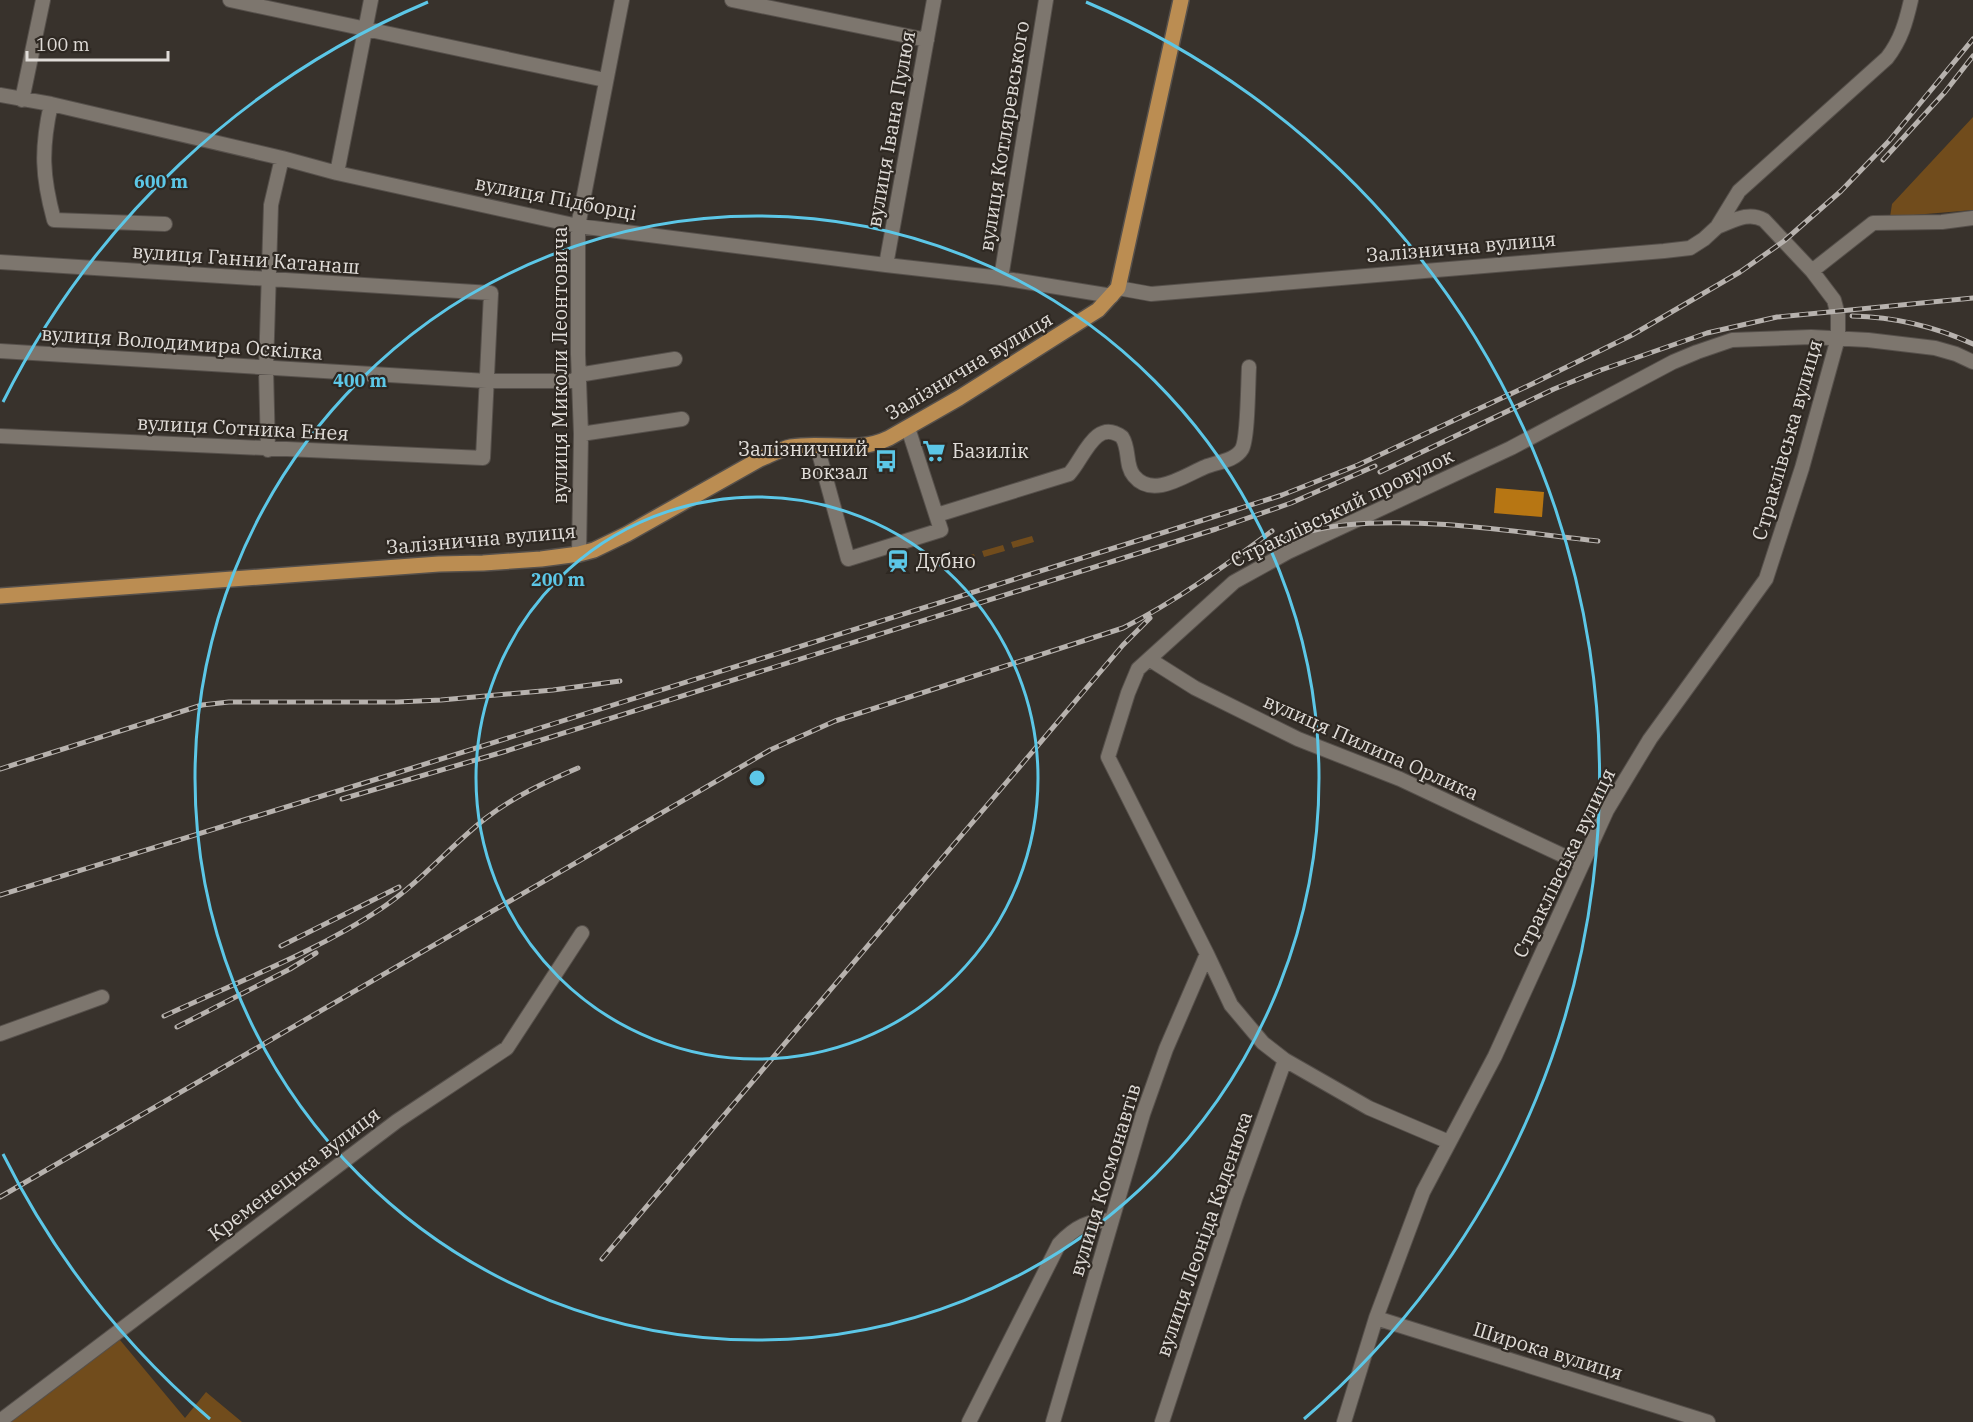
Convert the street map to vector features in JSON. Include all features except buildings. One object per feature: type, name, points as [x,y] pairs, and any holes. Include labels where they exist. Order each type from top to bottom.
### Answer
[{"type":"main road","points":[[1115,292],[1181,0]]},
{"type":"main road","name":"Залізнична вулиця","points":[[0,596],[427,565],[483,563],[579,554],[594,550],[627,534],[760,459],[791,447],[845,448],[882,442],[1080,323],[1098,310],[1115,292]]},
{"type":"street","points":[[22,100],[43,0]]},
{"type":"street","points":[[230,0],[605,80]]},
{"type":"street","points":[[337,173],[371,0]]},
{"type":"street","name":"вулиця Миколи Леонтовича","points":[[579,554],[581,434],[578,378],[578,226],[622,0]]},
{"type":"street","points":[[732,0],[927,40]]},
{"type":"street","name":"вулиця Івана Пулюя","points":[[886,265],[934,0]]},
{"type":"street","name":"вулиця Котляревського","points":[[1001,278],[1046,0]]},
{"type":"street","points":[[1717,227],[1739,191],[1887,58],[1904,28],[1911,0]]},
{"type":"street","name":"вулиця Підборці","points":[[0,95],[51,104],[337,173],[578,226],[1115,292]]},
{"type":"street","points":[[51,104],[44,136],[43,163],[46,191],[54,220],[165,224]]},
{"type":"street","points":[[268,450],[266,369],[271,205],[282,158]]},
{"type":"street","name":"Страклівська вулиця","points":[[1344,1422],[1376,1318],[1423,1192],[1495,1056],[1607,810],[1650,739],[1766,579],[1802,468],[1838,338],[1838,315],[1834,300],[1812,272],[1761,219],[1747,216],[1717,227]]},
{"type":"street","points":[[1812,272],[1873,223],[1942,222],[1973,218]]},
{"type":"street","name":"Залізнична вулиця","points":[[1115,292],[1151,294],[1664,251],[1690,248],[1717,227]]},
{"type":"street","name":"вулиця Ганни Катанаш","points":[[0,262],[490,293],[487,381]]},
{"type":"street","name":"Страклівський провулок","points":[[1449,1142],[1369,1108],[1285,1060],[1263,1043],[1231,1005],[1208,954],[1108,757],[1138,669],[1234,582],[1288,552],[1510,448],[1673,362],[1711,346],[1742,338],[1838,338],[1935,348],[1973,362]]},
{"type":"street","name":"вулиця Володимира Оскілка","points":[[0,351],[487,381],[578,378],[675,359]]},
{"type":"street","points":[[937,515],[1069,474],[1079,462],[1089,442],[1109,432],[1122,437],[1128,448],[1130,470],[1140,482],[1149,485],[1172,483],[1205,467],[1234,457],[1239,453],[1244,442],[1249,367]]},
{"type":"street","name":"вулиця Сотника Енея","points":[[0,436],[483,458],[487,381]]},
{"type":"street","points":[[581,434],[682,419]]},
{"type":"street","points":[[817,446],[848,559],[942,530],[908,428]]},
{"type":"street","name":"вулиця Пилипа Орлика","points":[[1149,659],[1195,687],[1298,739],[1400,779],[1581,864]]},
{"type":"street","name":"Кременецька вулиця","points":[[0,1421],[397,1120],[507,1048],[582,933]]},
{"type":"street","name":"вулиця Космонавтів","points":[[1053,1422],[1143,1114],[1166,1048],[1208,954]]},
{"type":"street","points":[[0,1034],[102,998]]},
{"type":"street","name":"вулиця Леоніда Каденюка","points":[[1162,1422],[1235,1199],[1285,1060]]},
{"type":"street","points":[[969,1422],[1059,1244],[1070,1232],[1081,1225],[1091,1221],[1112,1220]]},
{"type":"street","name":"Широка вулиця","points":[[1376,1318],[1708,1422]]},
{"type":"shaded area","points":[[1973,117],[1973,210],[1890,217],[1892,204]]},
{"type":"shaded area","points":[[1496,488],[1544,492],[1542,517],[1494,513]]},
{"type":"shaded area","points":[[1032,536],[1034,542],[1013,548],[1011,542]]},
{"type":"shaded area","points":[[1003,545],[1005,551],[984,557],[982,551]]},
{"type":"shaded area","points":[[974,554],[976,560],[955,566],[953,560]]},
{"type":"shaded area","points":[[115,1334],[185,1418],[206,1392],[242,1422],[0,1422]]},
{"type":"railway","points":[[0,895],[1216,516],[1282,495],[1358,465],[1632,335],[1740,272],[1784,241],[1841,191],[1889,141],[1973,39]]},
{"type":"railway","points":[[1883,160],[1945,92],[1973,56]]},
{"type":"railway","points":[[1380,472],[1554,389],[1707,333],[1777,317],[1973,298]]},
{"type":"railway","points":[[1852,316],[1884,318],[1914,324],[1944,332],[1973,344]]},
{"type":"railway","points":[[342,799],[503,752],[1216,529],[1291,503],[1375,466]]},
{"type":"railway","points":[[1252,551],[1309,531],[1377,523],[1440,524],[1598,541]]},
{"type":"railway","points":[[0,1197],[770,750],[835,721],[1123,628],[1200,582],[1272,531]]},
{"type":"railway","points":[[602,1259],[1123,645],[1150,618]]},
{"type":"railway","points":[[0,769],[202,705],[229,702],[441,700],[553,690],[620,681]]},
{"type":"railway","points":[[164,1016],[304,952],[357,924],[410,887],[497,810],[530,790],[578,768]]},
{"type":"railway","points":[[281,946],[399,887]]},
{"type":"railway","points":[[177,1027],[290,969],[316,953]]},
{"type":"place","name":"Базилік","points":[[934,451]]},
{"type":"place","name":"Залізничний вокзал","points":[[886,461]]},
{"type":"place","name":"Дубно","points":[[898,561]]}]
